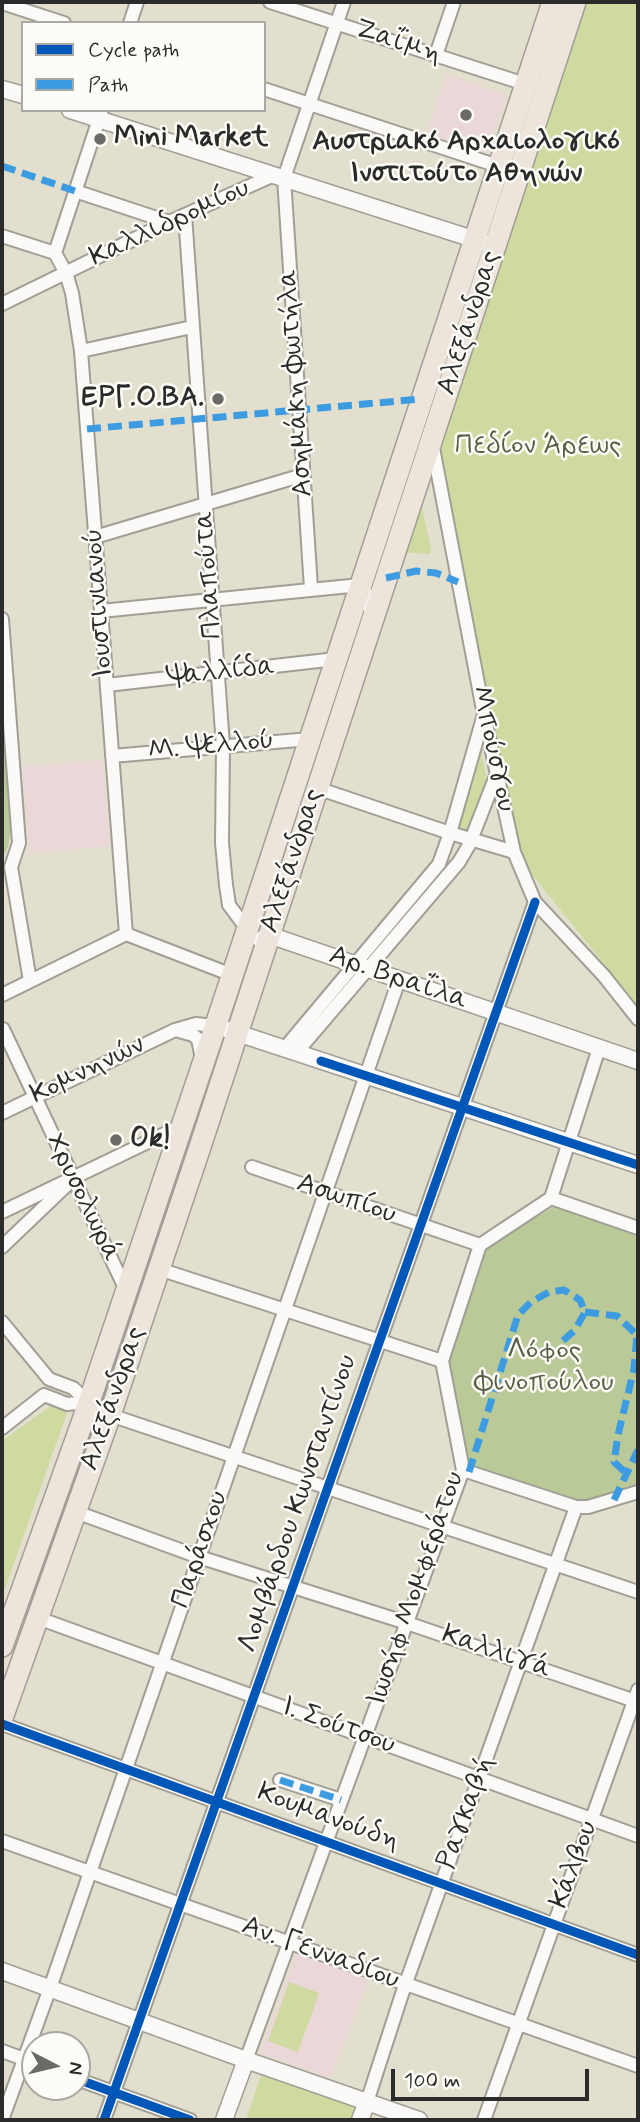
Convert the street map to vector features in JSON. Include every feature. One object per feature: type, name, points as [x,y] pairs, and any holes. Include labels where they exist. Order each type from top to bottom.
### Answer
[{"type":"main road","name":"Αλεξάνδρας","points":[[2,1646],[203,1063],[553,2]]},
{"type":"main road","name":"Αλεξάνδρας","points":[[2,1718],[159,1269],[575,2]]},
{"type":"street","points":[[131,21],[137,2]]},
{"type":"street","name":"Ζαΐμη","points":[[270,2],[525,84]]},
{"type":"street","points":[[279,177],[309,104],[344,2]]},
{"type":"street","points":[[436,55],[454,2]]},
{"type":"street","points":[[2,3],[58,21]]},
{"type":"street","points":[[2,89],[21,94]]},
{"type":"street","points":[[266,90],[498,166]]},
{"type":"street","points":[[82,112],[100,115],[279,177],[495,246]]},
{"type":"street","points":[[2,236],[55,253],[100,115]]},
{"type":"street","name":"Καλλιδρομίου","points":[[2,304],[169,222],[279,177]]},
{"type":"street","name":"Ασημάκη Φωτήλα","points":[[279,177],[311,588]]},
{"type":"street","points":[[75,191],[169,222]]},
{"type":"street","name":"Πλαπούτα","points":[[185,215],[223,746],[222,843],[229,905],[247,929]]},
{"type":"street","name":"Καλλιδρομίου","points":[[55,253],[66,273]]},
{"type":"street","name":"Ιουστινιανού","points":[[66,273],[72,293],[81,351],[126,934]]},
{"type":"street","points":[[81,351],[192,327]]},
{"type":"street","name":"Μπούσγου","points":[[432,440],[436,476],[496,776],[514,852],[535,902],[604,976],[638,1019]]},
{"type":"street","points":[[95,537],[303,475]]},
{"type":"street","points":[[101,611],[360,585],[370,599],[367,637]]},
{"type":"street","points":[[2,619],[19,843],[6,869],[30,982]]},
{"type":"street","name":"Ψαλλίδα","points":[[107,685],[336,659]]},
{"type":"street","points":[[362,967],[434,872],[443,855],[484,715]]},
{"type":"street","name":"Μ. Ψελλού","points":[[112,756],[310,739]]},
{"type":"street","points":[[290,1051],[362,967],[451,873],[465,853],[496,776]]},
{"type":"street","points":[[317,788],[450,834],[514,852]]},
{"type":"street","name":"Λομβάρδου Κωνσταντίνου","points":[[104,2120],[535,902]]},
{"type":"street","points":[[2,995],[126,934],[232,975]]},
{"type":"street","points":[[239,953],[269,935]]},
{"type":"street","name":"Αρ. Βραΐλα","points":[[269,935],[638,1061]]},
{"type":"street","name":"Παράσχου","points":[[38,2031],[90,1871],[399,980]]},
{"type":"street","name":"Κομνηνών","points":[[2,1113],[175,1030],[197,1024],[237,1033],[638,1165]]},
{"type":"street","name":"Χρυσολωρά","points":[[3,1029],[126,1290]]},
{"type":"street","name":"Κομνηνών","points":[[175,1030],[193,1035],[198,1040],[203,1063]]},
{"type":"street","points":[[480,1245],[551,1198],[599,1048]]},
{"type":"street","points":[[2,1212],[181,1126]]},
{"type":"street","name":"Ασωπίου","points":[[252,1167],[480,1245]]},
{"type":"street","points":[[2,1247],[73,1179]]},
{"type":"street","points":[[551,1198],[638,1228]]},
{"type":"street","name":"Ιωσήφ Μομφεράτου","points":[[224,2120],[463,1470],[442,1362],[480,1245]]},
{"type":"street","points":[[159,1269],[442,1362]]},
{"type":"street","points":[[2,1322],[49,1379],[73,1388],[88,1402],[110,1415],[638,1592]]},
{"type":"street","points":[[2,1428],[44,1395],[49,1379]]},
{"type":"street","points":[[44,1395],[68,1404],[88,1402]]},
{"type":"street","points":[[463,1470],[576,1507],[588,1507],[638,1492]]},
{"type":"street","name":"Ραγκαβή","points":[[360,2120],[576,1507]]},
{"type":"street","name":"Καλλιγά","points":[[76,1512],[199,1557],[637,1697]]},
{"type":"street","name":"Ι. Σούτσου","points":[[38,1618],[638,1836]]},
{"type":"street","name":"Κάλβου","points":[[484,2120],[637,1697]]},
{"type":"street","name":"Κουμανούδη","points":[[2,1724],[638,1955]]},
{"type":"street","points":[[280,1780],[341,1800]]},
{"type":"street","name":"Αν. Γενναδίου","points":[[2,1841],[638,2066]]},
{"type":"street","points":[[2,1971],[419,2120]]},
{"type":"street","points":[[2,2051],[21,2058]]},
{"type":"street","name":"Παράσχου","points":[[2,2120],[21,2078]]},
{"type":"street","points":[[91,2084],[190,2120]]},
{"type":"shaded area","name":"Αυστριακό Αρχαιολογικό Ινστιτούτο Αθηνών","points":[[447,74],[506,95],[486,153],[427,134]]},
{"type":"shaded area","points":[[102,760],[110,846],[30,853],[22,767]]},
{"type":"shaded area","points":[[297,1953],[368,1979],[330,2078],[260,2053]]},
{"type":"green space","name":"Πεδίον Άρεως","points":[[581,2],[638,2],[638,1006],[534,877],[516,845],[435,439]]},
{"type":"green space","points":[[419,494],[430,554],[398,552]]},
{"type":"green space","points":[[2,670],[12,823],[8,847],[2,859]]},
{"type":"green space","points":[[480,746],[488,785],[470,833],[455,829]]},
{"type":"green space","name":"Λόφος Φινοπούλου","points":[[557,1205],[638,1232],[638,1485],[597,1502],[580,1502],[466,1465],[447,1363],[483,1249]]},
{"type":"green space","points":[[53,1404],[68,1410],[2,1597],[2,1441]]},
{"type":"green space","points":[[289,1982],[319,1993],[298,2052],[268,2041]]},
{"type":"green space","points":[[261,2075],[359,2108],[355,2120],[246,2120]]},
{"type":"marked path","points":[[2,166],[75,191]]},
{"type":"marked path","points":[[87,429],[421,399]]},
{"type":"marked path","points":[[386,578],[416,571],[436,573],[458,582]]},
{"type":"marked path","points":[[469,1472],[518,1315],[531,1302],[549,1292],[564,1290],[580,1300],[585,1312],[575,1330],[559,1344]]},
{"type":"marked path","points":[[585,1312],[617,1316],[637,1335],[634,1369],[614,1462],[628,1475]]},
{"type":"marked path","points":[[614,1500],[638,1450]]},
{"type":"marked path","points":[[280,1780],[341,1800]]},
{"type":"cycle path","points":[[104,2120],[535,902]]},
{"type":"cycle path","points":[[321,1061],[638,1165]]},
{"type":"cycle path","points":[[2,1724],[638,1955]]},
{"type":"cycle path","points":[[91,2084],[190,2120]]},
{"type":"place","name":"Αυστριακό Αρχαιολογικό Ινστιτούτο Αθηνών","points":[[466,115]]},
{"type":"place","name":"Mini Market","points":[[100,139]]},
{"type":"place","name":"ΕΡΓ.Ο.ΒΑ.","points":[[218,399]]},
{"type":"place","name":"Ok!","points":[[116,1140]]}]
